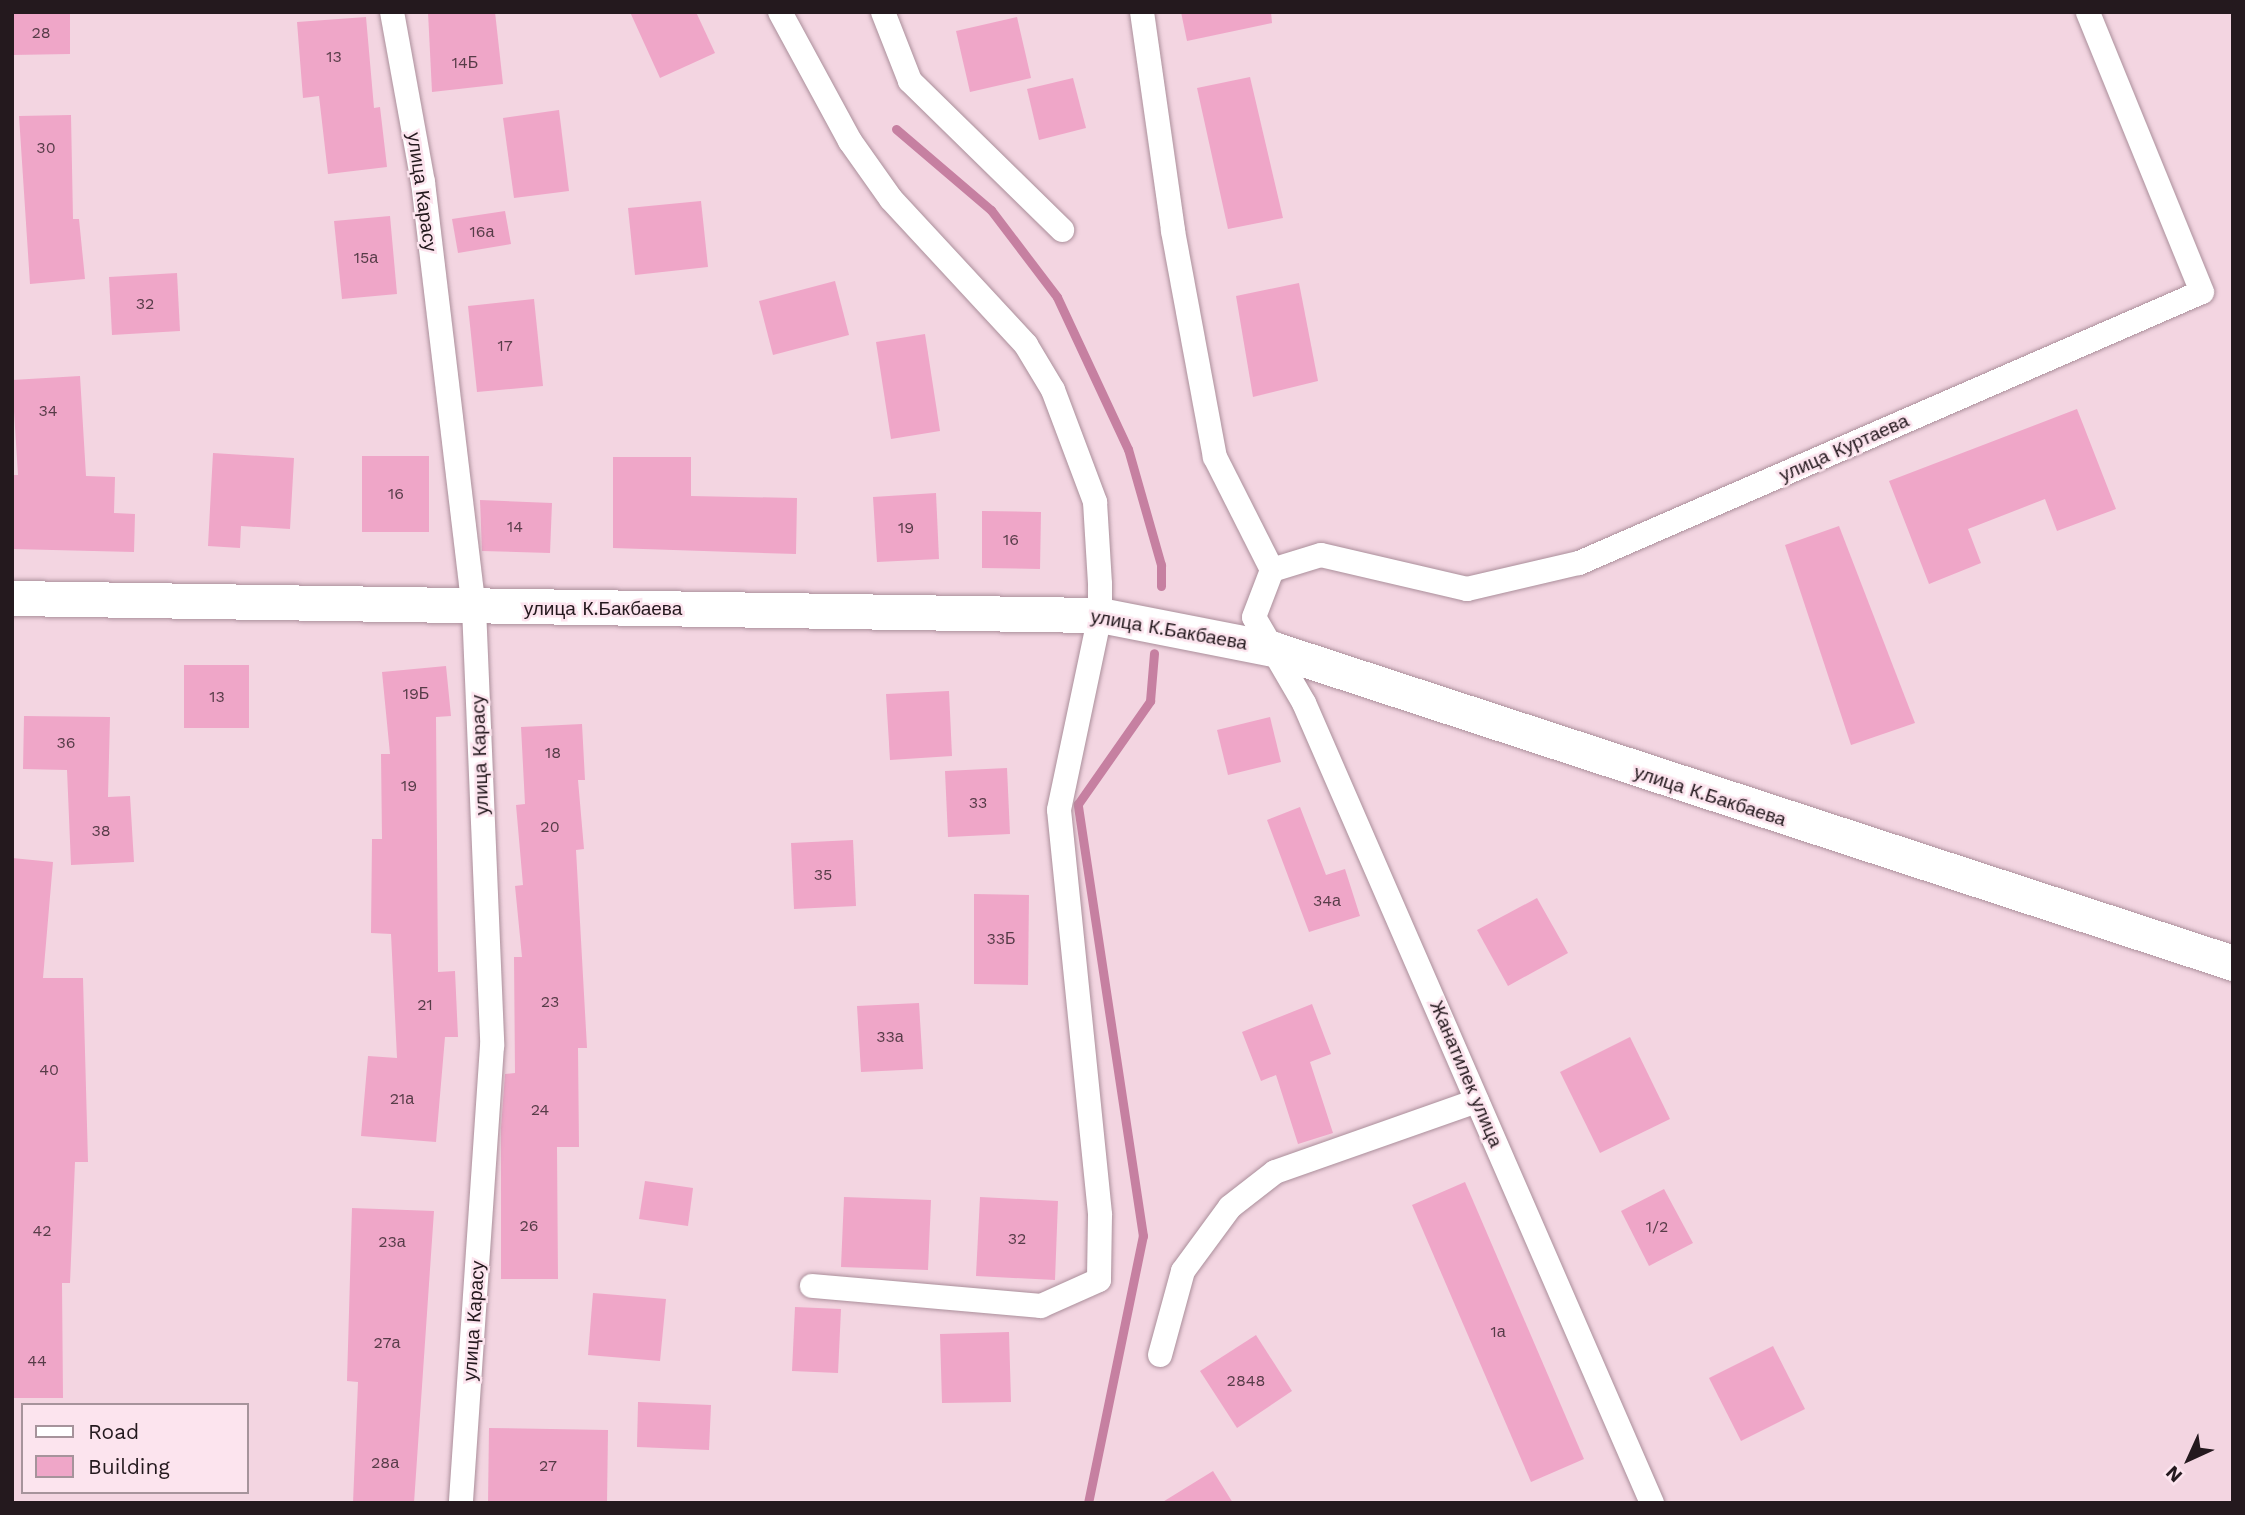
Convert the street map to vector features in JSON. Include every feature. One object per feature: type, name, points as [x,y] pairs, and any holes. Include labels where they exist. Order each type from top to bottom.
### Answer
[{"type":"street","name":"улица Карасу","points":[[392,12],[422,182],[474,608],[492,1046],[461,1503]]},
{"type":"street","points":[[780,12],[850,141],[891,199],[1026,345],[1053,390],[1096,502],[1100,615],[1059,810],[1100,1216],[1099,1280],[1041,1306],[812,1286]]},
{"type":"street","points":[[883,12],[910,81],[1062,230]]},
{"type":"street","points":[[1142,12],[1173,231],[1215,457],[1272,570],[1254,617],[1273,649]]},
{"type":"street","name":"улица Куртаева","points":[[1272,570],[1321,555],[1466,589],[1579,563],[2202,292],[2088,12]]},
{"type":"street","name":"улица К.Бакбаева","points":[[12,598],[474,608],[1100,615],[1273,649],[2233,963]]},
{"type":"street","name":"Жанатилек улица","points":[[1273,649],[1304,703],[1652,1503]]},
{"type":"street","points":[[1160,1355],[1183,1271],[1230,1208],[1275,1172],[1477,1101]]},
{"type":"building","points":[[12,12],[70,12],[70,54],[12,55]]},
{"type":"building","points":[[428,12],[495,12],[503,84],[432,92]]},
{"type":"building","points":[[630,12],[696,12],[715,53],[660,78]]},
{"type":"building","points":[[1181,12],[1271,12],[1272,23],[1187,41]]},
{"type":"building","points":[[366,17],[374,108],[380,107],[387,167],[328,174],[319,96],[303,98],[297,22]]},
{"type":"building","points":[[1017,17],[1031,78],[970,92],[956,31]]},
{"type":"building","points":[[1250,77],[1283,218],[1228,229],[1197,88]]},
{"type":"building","points":[[1073,78],[1086,128],[1039,140],[1027,89]]},
{"type":"building","points":[[559,110],[569,191],[514,198],[503,118]]},
{"type":"building","points":[[71,115],[73,219],[79,219],[85,279],[30,284],[19,116]]},
{"type":"building","points":[[701,201],[708,267],[635,275],[628,208]]},
{"type":"building","points":[[505,211],[511,244],[458,253],[452,219]]},
{"type":"building","points":[[390,216],[397,294],[342,299],[334,221]]},
{"type":"building","points":[[177,273],[180,331],[112,335],[109,277]]},
{"type":"building","points":[[835,281],[849,335],[773,355],[759,301]]},
{"type":"building","points":[[1299,283],[1318,381],[1253,397],[1236,296]]},
{"type":"building","points":[[534,299],[543,386],[477,392],[468,306]]},
{"type":"building","points":[[925,334],[940,431],[891,439],[876,342]]},
{"type":"building","points":[[80,376],[86,476],[115,477],[114,513],[135,514],[134,552],[12,549],[12,475],[18,475],[12,380]]},
{"type":"building","points":[[2077,409],[2116,509],[2057,531],[2045,499],[1968,529],[1981,563],[1929,584],[1889,481]]},
{"type":"building","points":[[213,453],[294,458],[290,529],[241,526],[240,548],[208,546]]},
{"type":"building","points":[[362,456],[429,456],[429,532],[362,532]]},
{"type":"building","points":[[613,457],[691,457],[691,496],[797,498],[796,554],[613,548]]},
{"type":"building","points":[[936,493],[939,559],[877,562],[873,497]]},
{"type":"building","points":[[480,500],[552,503],[550,553],[482,551]]},
{"type":"building","points":[[982,511],[1041,512],[1040,569],[982,568]]},
{"type":"building","points":[[1839,526],[1915,723],[1851,745],[1785,545]]},
{"type":"building","points":[[184,665],[249,665],[249,728],[184,728]]},
{"type":"building","points":[[446,666],[451,716],[436,717],[438,972],[455,971],[458,1037],[445,1037],[436,1142],[361,1136],[368,1056],[397,1058],[391,934],[371,933],[372,839],[382,839],[381,754],[390,754],[382,672]]},
{"type":"building","points":[[949,691],[952,756],[890,760],[886,694]]},
{"type":"building","points":[[24,716],[110,717],[108,797],[130,796],[134,862],[71,865],[67,770],[23,769]]},
{"type":"building","points":[[1270,717],[1281,762],[1228,775],[1217,730]]},
{"type":"building","points":[[582,724],[585,780],[578,780],[584,849],[576,850],[587,1048],[578,1048],[579,1147],[557,1147],[558,1279],[501,1279],[501,1128],[505,1074],[515,1073],[514,957],[522,957],[515,886],[523,885],[516,805],[525,804],[521,727]]},
{"type":"building","points":[[1007,768],[1010,834],[948,837],[945,771]]},
{"type":"building","points":[[1300,807],[1326,875],[1345,869],[1360,916],[1309,932],[1267,820]]},
{"type":"building","points":[[853,840],[856,906],[794,909],[791,843]]},
{"type":"building","points":[[12,858],[53,862],[43,978],[83,978],[88,1162],[75,1162],[70,1283],[62,1283],[63,1398],[12,1398]]},
{"type":"building","points":[[974,894],[1029,895],[1028,985],[974,984]]},
{"type":"building","points":[[1537,898],[1568,953],[1508,986],[1477,930]]},
{"type":"building","points":[[919,1003],[923,1069],[861,1072],[857,1006]]},
{"type":"building","points":[[1312,1004],[1331,1054],[1310,1062],[1333,1133],[1298,1144],[1276,1075],[1261,1081],[1242,1032]]},
{"type":"building","points":[[1630,1037],[1670,1119],[1600,1153],[1560,1072]]},
{"type":"building","points":[[645,1181],[693,1188],[688,1226],[639,1219]]},
{"type":"building","points":[[1465,1182],[1584,1459],[1531,1482],[1412,1205]]},
{"type":"building","points":[[1664,1189],[1693,1243],[1649,1266],[1621,1211]]},
{"type":"building","points":[[844,1197],[931,1200],[928,1270],[841,1267]]},
{"type":"building","points":[[980,1197],[1058,1201],[1055,1280],[976,1276]]},
{"type":"building","points":[[352,1208],[434,1211],[414,1503],[353,1503],[358,1382],[347,1381]]},
{"type":"building","points":[[593,1293],[666,1299],[660,1361],[588,1355]]},
{"type":"building","points":[[795,1307],[841,1309],[838,1373],[792,1371]]},
{"type":"building","points":[[1009,1332],[1011,1402],[942,1403],[940,1334]]},
{"type":"building","points":[[1256,1335],[1292,1391],[1237,1428],[1200,1371]]},
{"type":"building","points":[[1773,1346],[1805,1409],[1741,1441],[1709,1378]]},
{"type":"building","points":[[638,1402],[711,1405],[709,1450],[637,1447]]},
{"type":"building","points":[[489,1428],[608,1430],[607,1503],[488,1503]]},
{"type":"building","points":[[1213,1471],[1233,1503],[1161,1503]]},
{"type":"waterway","points":[[896,129],[991,210],[1057,297],[1128,449],[1161,565],[1161,586]]},
{"type":"waterway","points":[[1088,1503],[1143,1236],[1078,804],[1150,701],[1154,653]]}]
